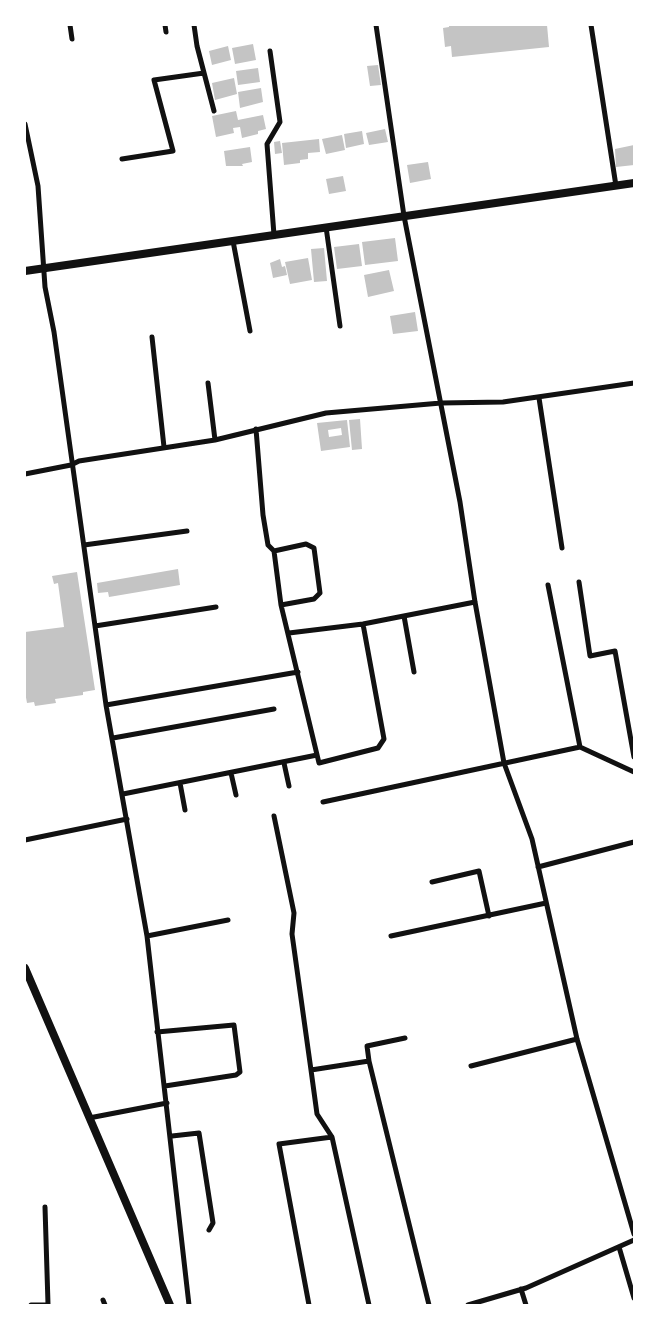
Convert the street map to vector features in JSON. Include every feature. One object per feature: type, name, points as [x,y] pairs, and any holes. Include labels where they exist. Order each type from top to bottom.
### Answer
[{"type":"street","points":[[70,25],[72,39]]},
{"type":"street","points":[[165,25],[166,32]]},
{"type":"street","points":[[194,25],[214,111]]},
{"type":"street","points":[[376,25],[404,216],[460,502],[475,602],[504,763],[532,839],[578,1039],[634,1234]]},
{"type":"street","points":[[591,25],[616,186]]},
{"type":"street","points":[[270,51],[280,122],[267,144],[274,235]]},
{"type":"street","points":[[122,159],[173,151],[154,80],[204,73]]},
{"type":"street","points":[[25,124],[38,186],[43,268],[106,705],[147,936],[157,1032],[172,1136],[189,1305]]},
{"type":"street","points":[[25,271],[634,183]]},
{"type":"street","points":[[326,227],[340,326]]},
{"type":"street","points":[[233,241],[250,331]]},
{"type":"street","points":[[152,337],[164,447]]},
{"type":"street","points":[[208,383],[215,440]]},
{"type":"street","points":[[25,474],[71,466],[79,461],[215,440],[326,414],[441,403],[503,402],[634,383]]},
{"type":"street","points":[[539,398],[562,548]]},
{"type":"street","points":[[256,430],[263,515],[268,545],[274,551],[282,605],[319,763],[378,748],[384,739],[363,624]]},
{"type":"street","points":[[84,545],[187,531]]},
{"type":"street","points":[[274,551],[306,544],[314,548],[320,593],[314,599],[282,605]]},
{"type":"street","points":[[579,582],[590,656],[615,651],[634,757]]},
{"type":"street","points":[[548,586],[580,747]]},
{"type":"street","points":[[289,633],[363,624],[475,602]]},
{"type":"street","points":[[95,626],[216,607]]},
{"type":"street","points":[[404,616],[414,672]]},
{"type":"street","points":[[106,705],[298,672]]},
{"type":"street","points":[[113,738],[274,709]]},
{"type":"street","points":[[323,802],[580,747],[634,772]]},
{"type":"street","points":[[123,794],[317,755]]},
{"type":"street","points":[[284,763],[289,786]]},
{"type":"street","points":[[231,773],[236,795]]},
{"type":"street","points":[[180,783],[185,810]]},
{"type":"street","points":[[274,816],[294,913],[292,934],[317,1114],[332,1137],[369,1305]]},
{"type":"street","points":[[25,840],[127,818]]},
{"type":"street","points":[[538,867],[634,842]]},
{"type":"street","points":[[432,882],[479,871],[488,916]]},
{"type":"street","points":[[391,936],[546,903]]},
{"type":"street","points":[[147,936],[228,920]]},
{"type":"street","points":[[25,968],[170,1305]]},
{"type":"street","points":[[157,1032],[234,1025],[240,1072],[236,1075],[165,1086]]},
{"type":"street","points":[[405,1038],[367,1046],[369,1061],[429,1305]]},
{"type":"street","points":[[471,1066],[578,1039]]},
{"type":"street","points":[[311,1070],[369,1061]]},
{"type":"street","points":[[88,1118],[167,1103]]},
{"type":"street","points":[[172,1136],[199,1133],[213,1223],[209,1230]]},
{"type":"street","points":[[310,1305],[279,1144],[332,1137]]},
{"type":"street","points":[[31,1305],[48,1305],[45,1207]]},
{"type":"street","points":[[468,1305],[521,1289],[634,1240]]},
{"type":"street","points":[[619,1247],[634,1298]]},
{"type":"street","points":[[521,1289],[526,1305]]},
{"type":"building","points":[[449,25],[547,25],[549,47],[452,57],[451,46],[445,47],[443,28],[449,27]]},
{"type":"building","points":[[253,44],[256,60],[235,64],[232,48]]},
{"type":"building","points":[[228,46],[231,60],[212,65],[209,51]]},
{"type":"building","points":[[378,65],[381,85],[370,86],[367,66]]},
{"type":"building","points":[[258,68],[260,82],[238,85],[236,71]]},
{"type":"building","points":[[234,78],[237,94],[215,100],[212,83]]},
{"type":"building","points":[[261,88],[263,102],[240,108],[238,92]]},
{"type":"building","points":[[236,111],[238,120],[263,115],[266,129],[258,131],[258,134],[242,138],[240,127],[233,128],[234,133],[216,137],[212,116]]},
{"type":"building","points":[[385,129],[388,142],[369,145],[366,133]]},
{"type":"building","points":[[362,131],[364,144],[346,148],[344,134]]},
{"type":"building","points":[[342,135],[345,150],[326,154],[322,139]]},
{"type":"building","points":[[319,139],[320,152],[308,153],[308,159],[300,160],[300,163],[284,165],[282,143]]},
{"type":"building","points":[[280,141],[282,153],[275,154],[274,142]]},
{"type":"building","points":[[634,145],[634,165],[616,167],[615,149]]},
{"type":"building","points":[[250,147],[252,162],[242,164],[243,166],[226,166],[224,151]]},
{"type":"building","points":[[428,162],[431,179],[410,183],[407,165]]},
{"type":"building","points":[[343,176],[346,191],[329,194],[326,179]]},
{"type":"building","points":[[395,238],[398,261],[365,265],[362,242]]},
{"type":"building","points":[[359,244],[362,266],[337,269],[334,247]]},
{"type":"building","points":[[324,248],[327,281],[314,282],[311,249]]},
{"type":"building","points":[[308,258],[312,280],[290,284],[285,262]]},
{"type":"building","points":[[280,259],[282,267],[285,266],[287,275],[273,278],[270,263]]},
{"type":"building","points":[[389,270],[394,291],[368,297],[364,275]]},
{"type":"building","points":[[415,312],[418,331],[393,334],[390,316]]},
{"type":"building","points":[[360,419],[362,449],[352,450],[349,420]]},
{"type":"building","points":[[347,420],[350,447],[321,451],[317,423]],"holes":[[[341,428],[342,435],[329,437],[328,430]]]},
{"type":"building","points":[[178,569],[180,585],[109,597],[108,592],[98,593],[97,583]]},
{"type":"building","points":[[77,572],[95,690],[83,692],[83,695],[55,699],[56,703],[35,706],[34,702],[27,703],[25,692],[25,632],[64,627],[58,583],[54,584],[52,576]]}]
